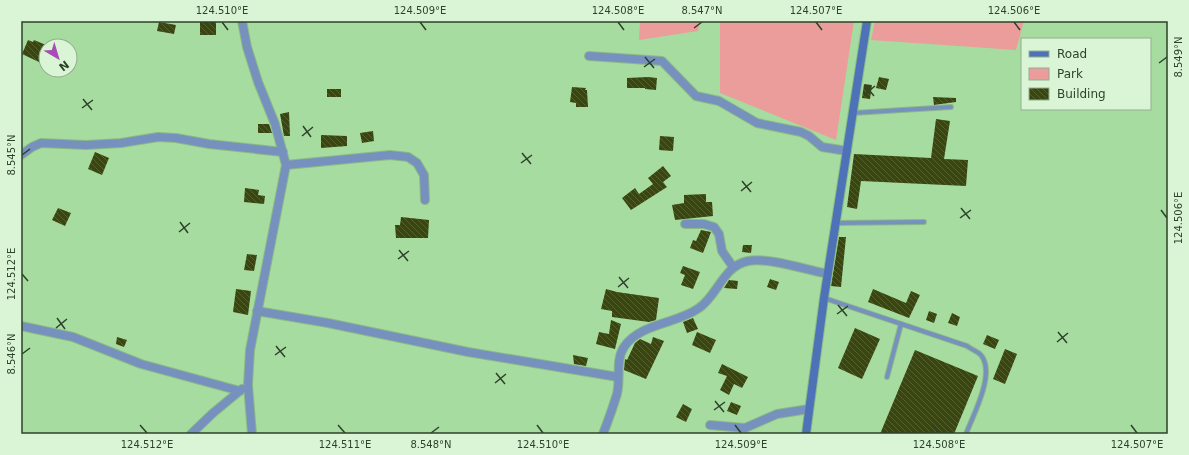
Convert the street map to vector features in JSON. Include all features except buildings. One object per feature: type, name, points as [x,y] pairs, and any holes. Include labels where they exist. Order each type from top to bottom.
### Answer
[{"type":"street","points":[[242,21],[247,47],[258,82],[275,124],[286,165],[250,350],[248,385],[252,434]]},
{"type":"street","points":[[806,434],[824,298],[866,21]]},
{"type":"street","points":[[589,56],[662,61],[696,96],[719,101],[757,124],[801,132],[809,136],[822,147],[847,151]]},
{"type":"street","points":[[21,156],[32,147],[41,143],[86,145],[121,143],[158,137],[283,152]]},
{"type":"street","points":[[286,165],[390,155],[408,157],[418,163],[424,175],[425,200]]},
{"type":"street","points":[[684,224],[704,224],[714,227],[719,234],[722,251],[733,267]]},
{"type":"street","points":[[603,434],[617,393],[618,359],[625,346],[634,336],[691,314],[708,300],[733,267],[745,262],[763,260],[828,274]]},
{"type":"street","points":[[257,311],[328,323],[468,352],[489,354],[591,374],[618,377]]},
{"type":"street","points":[[21,326],[73,337],[141,364],[240,391]]},
{"type":"street","points":[[191,434],[213,413],[248,385]]},
{"type":"street","points":[[710,425],[745,428],[777,414],[809,409]]},
{"type":"lane","points":[[853,113],[951,107]]},
{"type":"lane","points":[[836,224],[924,222]]},
{"type":"lane","points":[[824,298],[967,346],[980,355],[985,364],[986,380],[966,434]]},
{"type":"lane","points":[[887,377],[901,324]]},
{"type":"green space","points":[[640,21],[700,21],[698,31],[639,40]]},
{"type":"green space","points":[[720,21],[854,21],[836,140],[720,93]]},
{"type":"green space","points":[[875,21],[1024,21],[1016,50],[871,40]]}]
